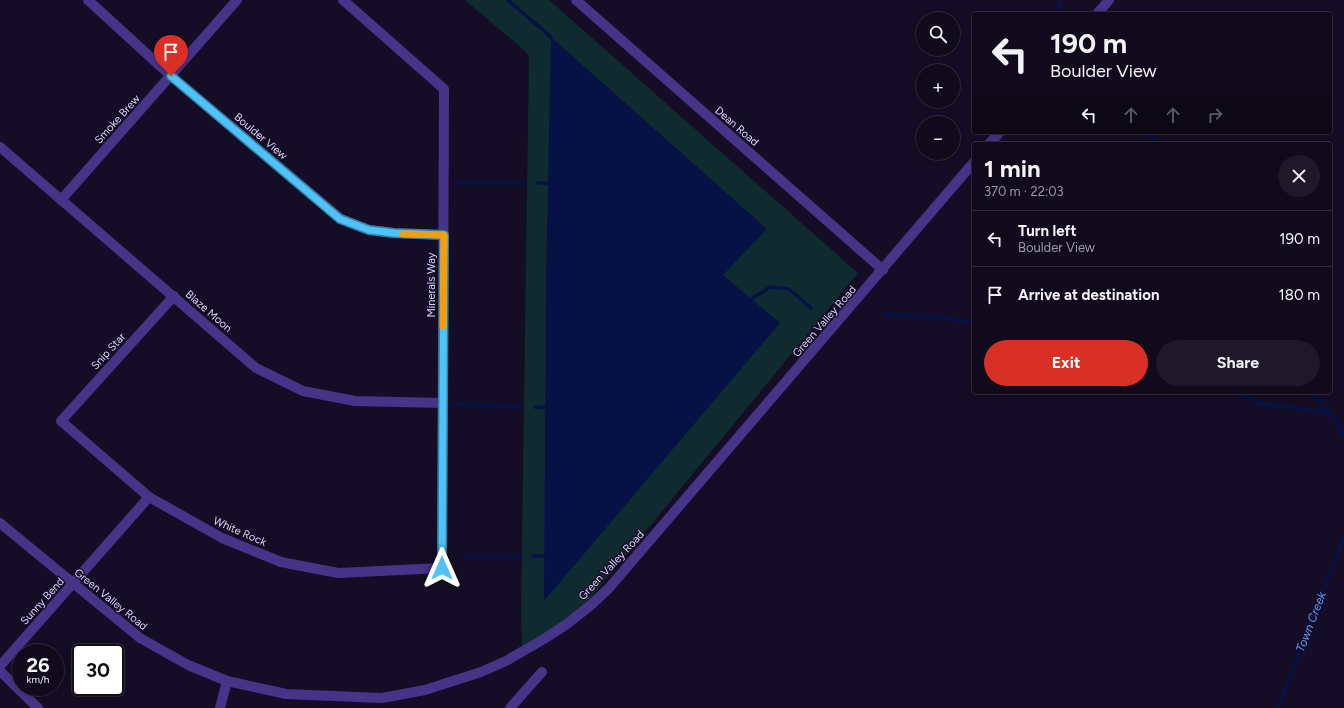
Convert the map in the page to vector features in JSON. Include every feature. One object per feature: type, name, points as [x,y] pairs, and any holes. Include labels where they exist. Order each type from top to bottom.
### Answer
[{"type":"street","name":"Boulder View","points":[[88,0],[171,76],[340,219],[369,230],[394,233],[444,235]]},
{"type":"street","name":"Smoke Brew","points":[[61,200],[237,0]]},
{"type":"street","name":"Minerals Way","points":[[343,0],[444,89],[442,568]]},
{"type":"street","name":"Dean Road","points":[[576,0],[883,270]]},
{"type":"street","points":[[1098,12],[1109,0]]},
{"type":"street","points":[[991,142],[998,134]]},
{"type":"street","name":"Blaze Moon","points":[[0,147],[256,368],[303,391],[355,400],[443,403]]},
{"type":"street","name":"Green Valley Road","points":[[0,523],[140,638],[188,665],[227,681],[286,694],[382,698],[425,690],[481,672],[506,661],[544,640],[591,605],[609,588],[972,164]]},
{"type":"street","name":"Snip Star","points":[[61,421],[174,296]]},
{"type":"street","name":"White Rock","points":[[61,421],[149,497],[222,538],[281,562],[338,573],[442,568]]},
{"type":"street","name":"Sunny Bend","points":[[0,666],[149,497]]},
{"type":"street","points":[[0,671],[38,708]]},
{"type":"street","points":[[510,708],[542,672]]},
{"type":"street","points":[[220,708],[227,681]]},
{"type":"green space","points":[[465,0],[549,0],[858,273],[580,611],[522,648],[521,612],[529,56]]},
{"type":"shaded area","points":[[551,37],[767,229],[723,275],[780,323],[544,601],[546,278]]},
{"type":"waterway","points":[[508,0],[552,39]]},
{"type":"waterway","name":"Town Creek","points":[[1059,0],[1060,12]]},
{"type":"waterway","name":"Town Creek","points":[[1150,134],[1156,142]]},
{"type":"waterway","points":[[457,183],[525,183]]},
{"type":"waterway","points":[[537,183],[552,183]]},
{"type":"waterway","points":[[748,301],[770,287],[789,289],[811,308]]},
{"type":"waterway","points":[[884,314],[932,317],[972,322]]},
{"type":"waterway","points":[[1240,394],[1257,403],[1331,413]]},
{"type":"waterway","name":"Town Creek","points":[[1314,394],[1331,413],[1344,436]]},
{"type":"waterway","points":[[453,404],[522,407]]},
{"type":"waterway","points":[[535,407],[550,408]]},
{"type":"waterway","name":"Town Creek","points":[[1278,708],[1344,537]]},
{"type":"waterway","points":[[464,556],[521,556]]},
{"type":"waterway","points":[[533,556],[548,556]]},
{"type":"slow traffic","points":[[403,234],[444,235],[443,326]]},
{"type":"route","points":[[171,76],[340,219],[369,230],[394,233],[444,235],[442,568]]}]
